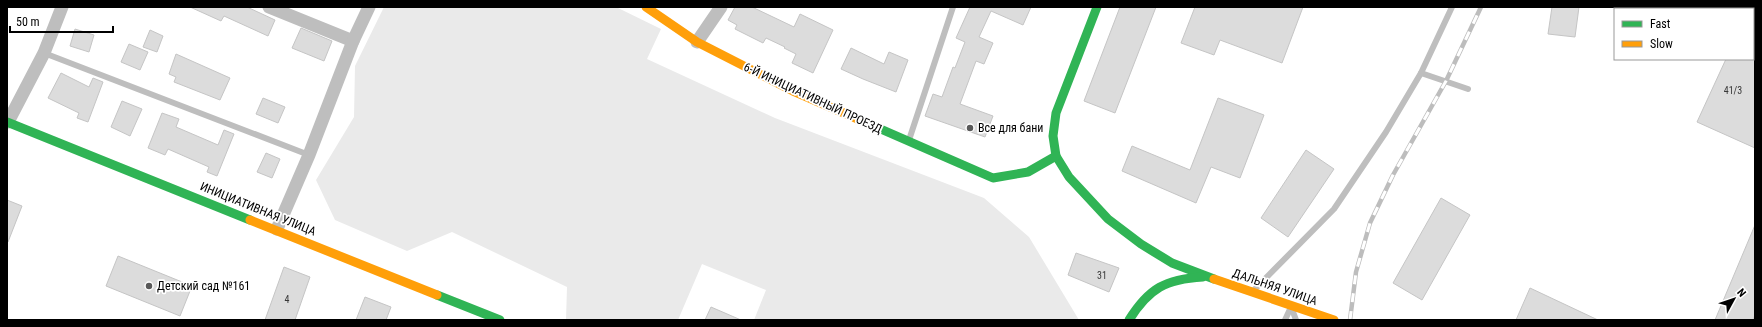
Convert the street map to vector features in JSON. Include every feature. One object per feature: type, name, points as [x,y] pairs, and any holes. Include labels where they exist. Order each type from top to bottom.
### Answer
[{"type":"street","points":[[8,122],[44,53],[62,7]]},
{"type":"street","points":[[269,7],[353,41]]},
{"type":"street","points":[[277,229],[309,155],[353,41],[369,7]]},
{"type":"street","name":"6-Й ИНИЦИАТИВНЫЙ ПРОЕЗД","points":[[646,7],[697,42],[793,91],[993,178],[1028,172],[1056,156]]},
{"type":"street","points":[[697,42],[721,7]]},
{"type":"street","points":[[1056,156],[1053,136],[1056,112],[1097,7]]},
{"type":"street","name":"ИНИЦИАТИВНАЯ УЛИЦА","points":[[8,122],[500,320]]},
{"type":"street","name":"ДАЛЬНЯЯ УЛИЦА","points":[[1056,156],[1069,177],[1108,219],[1141,244],[1172,263],[1208,277],[1334,320]]},
{"type":"street","points":[[1129,320],[1138,304],[1156,288],[1171,281],[1187,277],[1208,277]]},
{"type":"lane","points":[[909,141],[953,7]]},
{"type":"lane","points":[[1252,292],[1334,209],[1386,132],[1421,73],[1452,7]]},
{"type":"lane","points":[[44,53],[309,155]]},
{"type":"lane","points":[[1421,73],[1468,89]]},
{"type":"lane","points":[[1285,320],[1291,306]]},
{"type":"lane","points":[[1291,306],[1296,320]]},
{"type":"shaded area","points":[[384,7],[616,7],[661,29],[647,59],[775,118],[984,198],[1029,237],[1079,320],[754,320],[766,290],[702,264],[678,320],[566,320],[567,287],[452,232],[407,251],[335,220],[316,180],[354,117],[355,66]]},
{"type":"building","points":[[190,7],[247,7],[275,20],[268,36],[224,16],[221,21]]},
{"type":"building","points":[[735,7],[752,7],[794,27],[800,14],[833,30],[813,73],[792,63],[796,54],[784,48],[785,47],[766,38],[763,43],[735,29],[737,25],[728,20]]},
{"type":"building","points":[[970,7],[1031,7],[1023,25],[991,11],[979,37],[993,43],[984,64],[976,61],[960,104],[993,116],[985,137],[925,116],[933,94],[942,97],[953,67],[955,68],[965,42],[956,38]]},
{"type":"building","points":[[1120,7],[1156,7],[1115,113],[1084,101]]},
{"type":"building","points":[[1195,7],[1303,7],[1282,63],[1220,40],[1214,55],[1181,43]]},
{"type":"building","points":[[1552,7],[1579,7],[1575,37],[1548,34]]},
{"type":"building","points":[[301,28],[332,41],[324,61],[292,48]]},
{"type":"building","points":[[75,29],[94,35],[89,52],[70,46]]},
{"type":"building","points":[[150,30],[163,36],[157,52],[143,47]]},
{"type":"building","points":[[129,44],[148,52],[140,70],[121,62]]},
{"type":"building","points":[[851,48],[884,64],[889,52],[908,60],[896,92],[841,69]]},
{"type":"building","points":[[176,54],[230,78],[220,100],[174,82],[176,77],[169,74]]},
{"type":"building","points":[[1755,59],[1755,148],[1697,122],[1726,60]]},
{"type":"building","points":[[61,73],[89,87],[93,78],[103,82],[88,122],[77,118],[79,113],[48,98]]},
{"type":"building","points":[[263,98],[285,107],[278,123],[256,114]]},
{"type":"building","points":[[1218,98],[1264,115],[1240,178],[1211,167],[1196,203],[1122,171],[1132,146],[1190,170]]},
{"type":"building","points":[[122,101],[142,109],[130,136],[111,127]]},
{"type":"building","points":[[162,113],[179,119],[176,127],[218,145],[224,130],[234,134],[217,176],[207,172],[209,167],[168,149],[165,155],[148,148]]},
{"type":"building","points":[[1306,150],[1334,169],[1288,237],[1261,218]]},
{"type":"building","points":[[266,153],[280,159],[272,178],[257,172]]},
{"type":"building","points":[[1441,198],[1470,215],[1422,300],[1393,283]]},
{"type":"building","points":[[7,200],[22,206],[8,242],[7,242]]},
{"type":"building","points":[[1755,225],[1755,315],[1753,320],[1715,320]]},
{"type":"building","points":[[1076,253],[1119,268],[1109,292],[1068,275]]},
{"type":"building","name":"Детский сад №161","points":[[118,256],[192,286],[180,316],[106,286]]},
{"type":"building","points":[[284,267],[310,277],[295,320],[265,320]]},
{"type":"building","points":[[1530,288],[1598,320],[1516,320]]},
{"type":"building","points":[[365,297],[391,307],[386,320],[356,320]]},
{"type":"building","points":[[711,307],[741,320],[705,320]]},
{"type":"railway","points":[[1350,320],[1356,272],[1370,223],[1393,175],[1446,81],[1481,7]]},
{"type":"traffic: fast","points":[[1097,7],[1056,113],[1053,136],[1056,156],[1069,177],[1108,219],[1141,244],[1172,263],[1214,279]]},
{"type":"traffic: fast","points":[[860,120],[993,178],[1028,172],[1056,156]]},
{"type":"traffic: fast","points":[[7,122],[250,220]]},
{"type":"traffic: fast","points":[[1129,320],[1144,300],[1160,287],[1179,280],[1203,277]]},
{"type":"traffic: fast","points":[[437,295],[500,320]]},
{"type":"traffic: slow","points":[[646,7],[697,42],[793,91],[860,120]]},
{"type":"traffic: slow","points":[[250,220],[437,295]]},
{"type":"traffic: slow","points":[[1214,279],[1334,320]]},
{"type":"place","name":"Все для бани","points":[[970,128]]},
{"type":"place","name":"Детский сад №161","points":[[149,286]]}]
